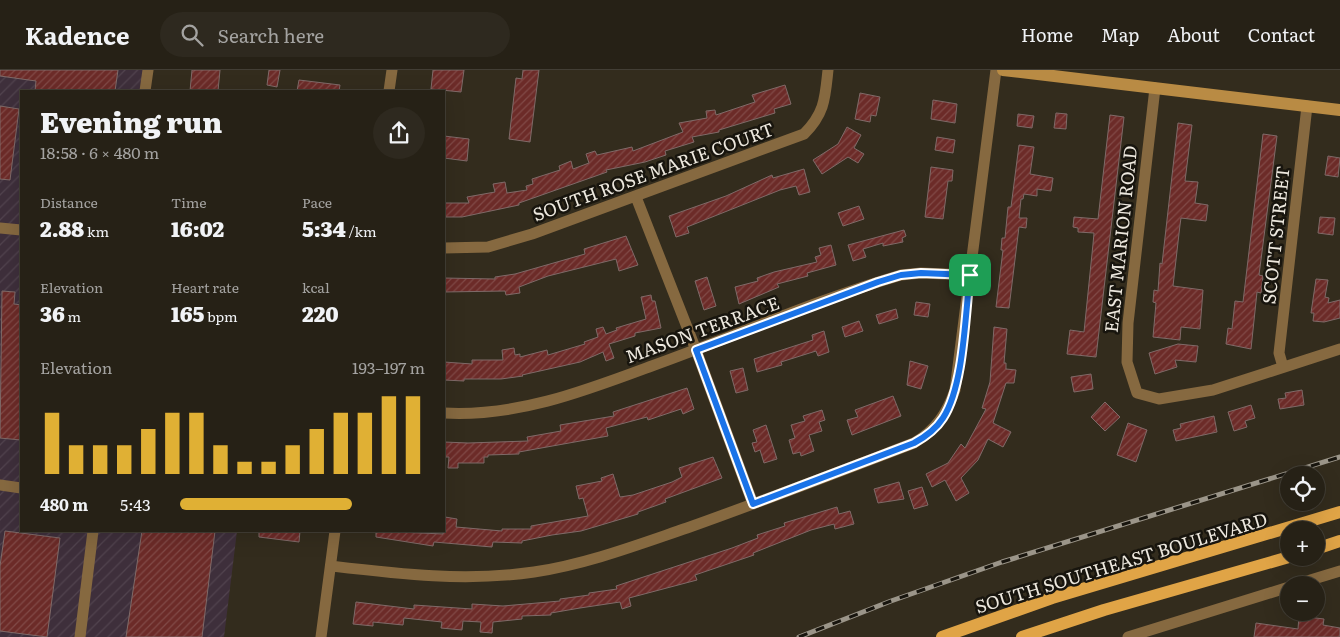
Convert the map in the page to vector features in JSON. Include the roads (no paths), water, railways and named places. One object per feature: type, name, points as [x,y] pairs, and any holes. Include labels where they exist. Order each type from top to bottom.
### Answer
[{"type":"main road","name":"SOUTH SOUTHEAST BOULEVARD","points":[[942,637],[1052,598],[1340,512]]},
{"type":"main road","points":[[1325,546],[1340,541]]},
{"type":"main road","points":[[1022,637],[1104,610],[1280,560]]},
{"type":"street","points":[[145,90],[148,70]]},
{"type":"street","points":[[389,90],[392,70]]},
{"type":"street","name":"SOUTH ROSE MARIE COURT","points":[[445,248],[488,247],[532,234],[804,134],[814,124],[822,108],[828,70]]},
{"type":"street","points":[[330,566],[418,576],[488,576],[534,572],[605,557],[753,504],[914,443],[934,429],[942,419],[955,390],[996,70]]},
{"type":"street","points":[[1003,70],[1078,74],[1155,88],[1340,110]]},
{"type":"street","name":"EAST MARION ROAD","points":[[1155,88],[1128,323],[1127,362],[1136,393],[1160,399],[1213,390],[1283,367]]},
{"type":"street","name":"SCOTT STREET","points":[[1283,367],[1279,353],[1307,106]]},
{"type":"street","points":[[636,197],[696,350],[753,504]]},
{"type":"street","points":[[0,228],[20,230]]},
{"type":"street","name":"MASON TERRACE","points":[[445,412],[478,413],[553,401],[901,275],[921,273],[970,275]]},
{"type":"street","points":[[1283,367],[1340,349]]},
{"type":"street","points":[[0,485],[20,488]]},
{"type":"street","points":[[80,637],[93,532]]},
{"type":"street","points":[[321,637],[335,532]]},
{"type":"street","points":[[1324,576],[1340,571]]},
{"type":"street","points":[[1128,637],[1280,590]]},
{"type":"railway","points":[[799,637],[891,601],[1002,562],[1340,457]]}]
